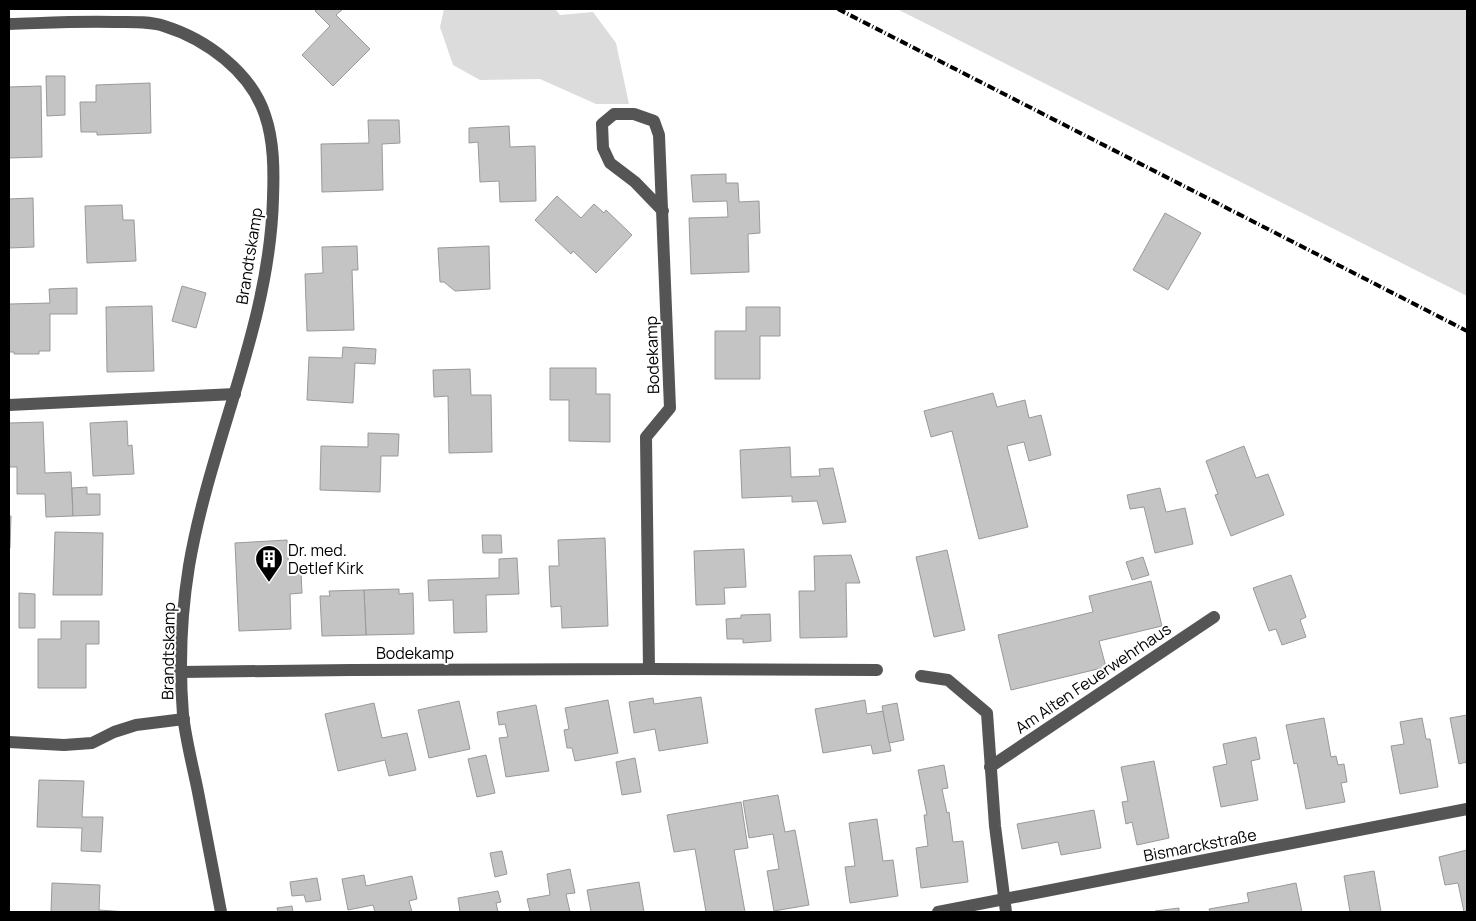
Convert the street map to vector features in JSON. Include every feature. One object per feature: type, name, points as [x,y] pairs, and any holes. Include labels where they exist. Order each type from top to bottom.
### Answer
[{"type":"street","name":"Brandtskamp","points":[[9,24],[129,22],[162,25],[199,40],[221,56],[251,87],[265,115],[274,163],[273,227],[262,294],[235,394],[209,478],[189,565],[181,629],[180,672],[184,719],[221,912]]},
{"type":"street","name":"Bodekamp","points":[[649,669],[646,437],[670,408],[663,211],[659,134],[654,121],[634,114],[614,114],[602,124],[603,148],[610,163],[635,182],[663,211]]},
{"type":"street","points":[[9,405],[235,394]]},
{"type":"street","name":"Am Alten Feuerwehrhaus","points":[[990,767],[1214,617]]},
{"type":"street","name":"Bodekamp","points":[[180,672],[649,669],[877,670]]},
{"type":"street","points":[[922,676],[948,680],[986,713],[995,826],[1005,906]]},
{"type":"street","points":[[9,742],[64,745],[92,744],[114,732],[136,725],[184,719]]},
{"type":"street","name":"Bismarckstraße","points":[[938,912],[1005,906],[1467,809]]},
{"type":"shaded area","points":[[444,9],[555,9],[560,15],[593,12],[616,43],[629,104],[596,104],[540,79],[480,80],[453,65],[440,27]]},
{"type":"shaded area","points":[[897,9],[1467,9],[1467,296]]},
{"type":"building","points":[[317,9],[343,9],[336,15],[370,49],[333,86],[302,55],[330,26],[315,11]]},
{"type":"building","points":[[46,76],[65,76],[65,115],[47,116]]},
{"type":"building","points":[[150,83],[151,133],[97,135],[97,132],[81,132],[80,102],[96,102],[96,85]]},
{"type":"building","points":[[41,86],[42,157],[9,158],[9,87]]},
{"type":"building","points":[[368,120],[399,120],[400,143],[382,144],[383,190],[322,192],[321,144],[369,143]]},
{"type":"building","points":[[509,126],[510,147],[535,146],[536,201],[500,202],[499,181],[480,182],[478,142],[469,143],[469,128]]},
{"type":"building","points":[[726,174],[726,183],[738,183],[739,202],[759,201],[760,233],[748,234],[749,272],[691,274],[689,218],[728,217],[727,201],[693,202],[691,175]]},
{"type":"building","points":[[557,196],[581,218],[594,204],[604,213],[606,210],[632,235],[596,273],[573,251],[571,254],[535,220]]},
{"type":"building","points":[[33,198],[34,247],[9,248],[9,199]]},
{"type":"building","points":[[122,205],[123,220],[134,220],[136,261],[87,263],[85,206]]},
{"type":"building","points":[[1165,213],[1201,233],[1168,290],[1133,270]]},
{"type":"building","points":[[357,246],[358,270],[352,270],[354,330],[307,331],[305,274],[323,273],[322,247]]},
{"type":"building","points":[[489,246],[490,289],[455,291],[444,282],[440,282],[438,248]]},
{"type":"building","points":[[182,286],[206,293],[196,328],[172,321]]},
{"type":"building","points":[[77,288],[77,314],[50,314],[50,351],[39,351],[39,354],[14,354],[14,352],[9,352],[9,304],[50,303],[49,289]]},
{"type":"building","points":[[152,306],[154,371],[107,372],[106,307]]},
{"type":"building","points":[[746,307],[780,307],[780,336],[760,336],[760,379],[715,379],[715,331],[746,331]]},
{"type":"building","points":[[343,347],[376,349],[375,364],[355,363],[353,403],[307,400],[309,357],[342,358]]},
{"type":"building","points":[[550,368],[596,368],[596,394],[610,394],[610,442],[569,441],[569,400],[550,400]]},
{"type":"building","points":[[470,369],[471,395],[491,395],[492,452],[449,453],[448,396],[434,397],[433,370]]},
{"type":"building","points":[[993,393],[997,407],[1025,400],[1029,418],[1041,415],[1051,455],[1029,461],[1024,442],[1007,446],[1028,527],[979,539],[952,431],[931,437],[924,411]]},
{"type":"building","points":[[127,421],[128,446],[132,445],[134,474],[93,476],[90,423]]},
{"type":"building","points":[[43,422],[45,473],[71,472],[73,516],[46,517],[45,494],[17,494],[17,467],[9,467],[9,423]]},
{"type":"building","points":[[368,433],[399,434],[398,456],[381,456],[380,492],[320,490],[321,446],[368,447]]},
{"type":"building","points":[[1244,446],[1256,478],[1268,474],[1284,515],[1231,536],[1215,495],[1218,494],[1206,461]]},
{"type":"building","points":[[790,447],[791,477],[820,476],[819,469],[833,468],[846,522],[823,524],[817,501],[792,502],[792,496],[742,498],[740,450]]},
{"type":"building","points":[[87,487],[87,494],[100,494],[100,515],[73,516],[72,488]]},
{"type":"building","points":[[1160,488],[1166,512],[1185,508],[1193,544],[1155,553],[1144,507],[1130,509],[1127,495]]},
{"type":"building","points":[[9,516],[11,516],[10,548],[9,548]]},
{"type":"building","points":[[55,532],[103,533],[102,595],[53,595]]},
{"type":"building","points":[[482,535],[501,535],[502,553],[483,553]]},
{"type":"building","points":[[605,538],[608,626],[562,628],[561,606],[551,607],[549,566],[559,566],[558,540]]},
{"type":"building","name":"Dr. med. Detlef Kirk","points":[[287,540],[289,573],[301,572],[302,593],[290,594],[291,629],[239,631],[235,543]]},
{"type":"building","points":[[744,549],[746,587],[724,588],[725,604],[696,605],[694,551]]},
{"type":"building","points":[[947,550],[965,630],[934,637],[916,557]]},
{"type":"building","points":[[851,555],[860,583],[846,583],[847,637],[800,638],[799,591],[815,591],[814,556]]},
{"type":"building","points":[[1143,557],[1149,575],[1132,580],[1126,562]]},
{"type":"building","points":[[517,558],[519,594],[486,595],[487,632],[454,633],[453,600],[429,601],[428,580],[499,578],[499,559]]},
{"type":"building","points":[[1291,575],[1306,617],[1300,620],[1306,637],[1282,645],[1276,629],[1269,631],[1253,588]]},
{"type":"building","points":[[1151,581],[1162,626],[1099,641],[1106,667],[1011,690],[998,635],[1093,612],[1089,596]]},
{"type":"building","points":[[399,589],[399,594],[413,593],[414,634],[366,635],[364,590]]},
{"type":"building","points":[[364,590],[366,635],[322,636],[320,596],[330,596],[329,591]]},
{"type":"building","points":[[19,593],[35,594],[35,628],[19,628]]},
{"type":"building","points":[[770,614],[771,641],[743,643],[743,639],[727,639],[726,619],[741,618],[741,615]]},
{"type":"building","points":[[61,621],[99,621],[99,644],[86,644],[86,688],[38,688],[38,639],[61,639]]},
{"type":"building","points":[[701,697],[708,743],[659,751],[655,729],[634,733],[629,702],[653,698],[654,704]]},
{"type":"building","points":[[608,700],[618,753],[575,761],[572,748],[567,748],[564,730],[569,729],[565,708]]},
{"type":"building","points":[[865,700],[867,714],[883,711],[891,751],[873,754],[871,745],[823,753],[815,709]]},
{"type":"building","points":[[459,701],[470,749],[429,758],[418,710]]},
{"type":"building","points":[[374,703],[382,738],[407,733],[416,770],[389,776],[385,760],[338,771],[325,714]]},
{"type":"building","points":[[897,703],[904,740],[889,743],[882,706]]},
{"type":"building","points":[[536,705],[549,771],[506,777],[499,738],[508,737],[505,724],[499,725],[497,712]]},
{"type":"building","points":[[1467,715],[1467,769],[1466,762],[1459,764],[1450,718]]},
{"type":"building","points":[[1324,718],[1331,757],[1336,756],[1338,765],[1344,764],[1347,782],[1341,783],[1345,802],[1306,809],[1297,763],[1294,764],[1286,725]]},
{"type":"building","points":[[1422,718],[1426,739],[1430,739],[1438,787],[1400,794],[1391,746],[1404,744],[1400,722]]},
{"type":"building","points":[[1256,737],[1260,759],[1251,761],[1258,800],[1221,807],[1213,767],[1227,764],[1223,744]]},
{"type":"building","points":[[486,755],[495,793],[477,797],[468,759]]},
{"type":"building","points":[[635,758],[641,792],[622,795],[616,762]]},
{"type":"building","points":[[1154,761],[1169,838],[1137,845],[1132,822],[1126,824],[1122,802],[1128,801],[1121,767]]},
{"type":"building","points":[[944,765],[948,788],[942,789],[947,813],[949,812],[953,842],[963,841],[968,882],[921,888],[916,848],[928,846],[924,815],[927,815],[918,770]]},
{"type":"building","points":[[39,780],[84,781],[82,817],[103,817],[101,852],[81,851],[82,828],[37,827]]},
{"type":"building","points":[[778,795],[785,832],[795,830],[809,905],[774,911],[767,871],[779,869],[773,834],[749,838],[743,801]]},
{"type":"building","points":[[741,802],[748,848],[734,850],[745,912],[706,912],[695,849],[674,852],[667,815]]},
{"type":"building","points":[[1094,810],[1101,848],[1061,855],[1058,842],[1022,849],[1017,824]]},
{"type":"building","points":[[877,819],[883,861],[893,860],[898,896],[850,903],[845,867],[855,866],[849,823]]},
{"type":"building","points":[[1467,850],[1467,912],[1464,912],[1458,883],[1445,885],[1439,857]]},
{"type":"building","points":[[502,851],[507,874],[495,877],[490,853]]},
{"type":"building","points":[[570,869],[575,893],[566,894],[570,912],[530,912],[527,899],[550,895],[547,874]]},
{"type":"building","points":[[1374,871],[1381,912],[1350,912],[1344,876]]},
{"type":"building","points":[[364,875],[366,886],[412,876],[417,899],[409,901],[412,912],[375,912],[373,905],[348,910],[342,879]]},
{"type":"building","points":[[317,878],[321,900],[306,902],[304,895],[292,896],[290,882]]},
{"type":"building","points":[[639,882],[644,912],[591,912],[587,890]]},
{"type":"building","points":[[52,883],[100,885],[99,910],[127,912],[51,912]]},
{"type":"building","points":[[1296,883],[1302,912],[1210,912],[1209,909],[1249,902],[1247,893]]},
{"type":"building","points":[[498,891],[501,902],[496,903],[498,912],[460,912],[458,898]]},
{"type":"building","points":[[292,906],[293,912],[278,912],[277,908]]},
{"type":"building","points":[[1179,908],[1179,912],[1155,912],[1155,911]]},
{"type":"railway","points":[[838,9],[1467,331]]},
{"type":"place","name":"Dr. med. Detlef Kirk","points":[[269,583]]}]
